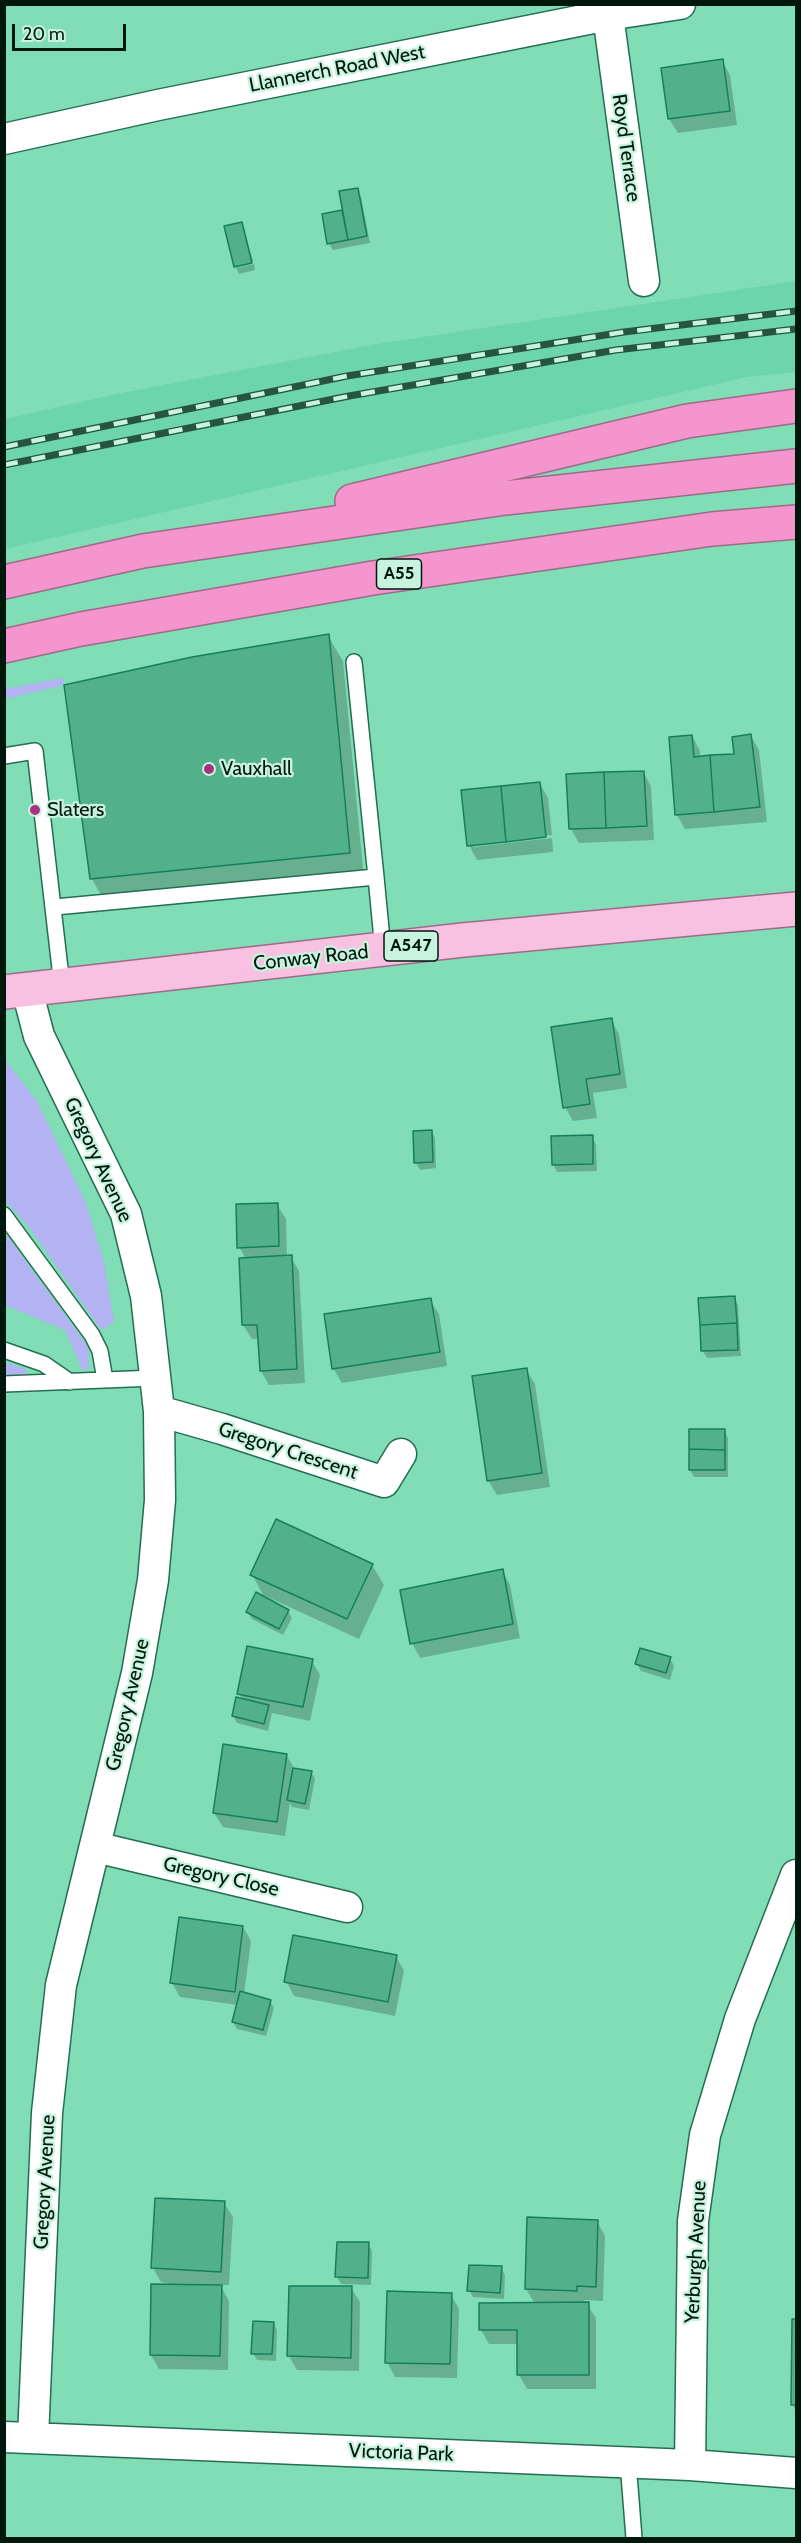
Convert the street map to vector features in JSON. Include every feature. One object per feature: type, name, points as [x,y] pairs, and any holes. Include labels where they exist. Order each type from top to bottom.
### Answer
[{"type":"highway","points":[[4,582],[687,421],[796,406]]},
{"type":"highway","points":[[143,551],[505,498],[796,466]]},
{"type":"highway","name":"A55","points":[[4,646],[81,629],[373,578],[712,529],[796,522]]},
{"type":"main road","name":"Conway Road","points":[[16,991],[383,950],[796,909]]},
{"type":"street","name":"Llannerch Road West","points":[[4,139],[158,105],[608,15],[675,5]]},
{"type":"street","name":"Royd Terrace","points":[[608,15],[644,281]]},
{"type":"street","name":"Gregory Avenue","points":[[16,991],[126,1214],[146,1296],[159,1412],[160,1500],[153,1580],[137,1673],[61,1985],[19,2438]]},
{"type":"street","name":"Gregory Crescent","points":[[159,1412],[222,1429],[384,1482],[401,1454]]},
{"type":"street","name":"Gregory Close","points":[[95,1847],[346,1906]]},
{"type":"street","name":"Yerburgh Avenue","points":[[690,2465],[693,2221],[705,2135],[740,2019],[796,1875]]},
{"type":"street","name":"Victoria Park","points":[[19,2438],[628,2462],[796,2473]]},
{"type":"lane","points":[[354,662],[383,950]]},
{"type":"lane","points":[[4,756],[35,752],[55,907],[62,986]]},
{"type":"lane","points":[[55,907],[376,877]]},
{"type":"lane","points":[[4,1215],[92,1335],[100,1351],[105,1380]]},
{"type":"lane","points":[[4,1350],[44,1364],[70,1382]]},
{"type":"lane","points":[[4,1384],[155,1378]]},
{"type":"lane","points":[[628,2462],[634,2538]]},
{"type":"shaded area","points":[[796,281],[796,372],[747,377],[5,549],[5,419],[116,394],[377,344]]},
{"type":"shaded area","points":[[63,678],[64,685],[5,699],[5,689]]},
{"type":"shaded area","points":[[4,1059],[37,1101],[85,1201],[104,1262],[114,1322],[101,1330],[29,1227],[5,1201]]},
{"type":"shaded area","points":[[5,1233],[88,1347],[89,1369],[82,1369],[65,1330],[5,1305]]},
{"type":"shaded area","points":[[4,1362],[26,1369],[26,1379],[5,1380]]},
{"type":"building","points":[[723,59],[730,111],[668,119],[661,68]]},
{"type":"building","points":[[358,188],[367,236],[348,240],[339,191]]},
{"type":"building","points":[[342,210],[348,240],[327,244],[322,214]]},
{"type":"building","points":[[242,222],[252,263],[234,267],[224,226]]},
{"type":"building","name":"Vauxhall","points":[[329,634],[350,853],[90,879],[64,685],[192,657]]},
{"type":"building","points":[[751,734],[760,807],[714,812],[710,755],[734,754],[732,737]]},
{"type":"building","points":[[692,735],[694,757],[710,755],[714,812],[675,815],[669,737]]},
{"type":"building","points":[[644,771],[647,826],[606,828],[604,772]]},
{"type":"building","points":[[604,772],[606,828],[569,829],[566,774]]},
{"type":"building","points":[[540,782],[546,837],[506,842],[501,786]]},
{"type":"building","points":[[501,786],[506,842],[467,846],[461,790]]},
{"type":"building","points":[[612,1018],[620,1074],[586,1079],[590,1104],[563,1108],[551,1027]]},
{"type":"building","points":[[432,1130],[433,1162],[414,1163],[413,1131]]},
{"type":"building","points":[[593,1135],[593,1164],[552,1165],[551,1136]]},
{"type":"building","points":[[278,1203],[279,1246],[237,1248],[236,1204]]},
{"type":"building","points":[[292,1255],[297,1369],[260,1371],[257,1325],[242,1325],[239,1258]]},
{"type":"building","points":[[735,1296],[737,1323],[700,1325],[698,1298]]},
{"type":"building","points":[[431,1298],[440,1352],[332,1369],[324,1314]]},
{"type":"building","points":[[737,1323],[738,1350],[701,1351],[700,1325]]},
{"type":"building","points":[[527,1368],[542,1473],[487,1481],[472,1376]]},
{"type":"building","points":[[689,1429],[725,1429],[725,1450],[689,1449]]},
{"type":"building","points":[[689,1449],[725,1450],[725,1470],[689,1470]]},
{"type":"building","points":[[276,1519],[373,1564],[347,1619],[250,1575]]},
{"type":"building","points":[[503,1569],[513,1624],[410,1644],[400,1590]]},
{"type":"building","points":[[256,1592],[289,1610],[279,1629],[246,1612]]},
{"type":"building","points":[[247,1646],[313,1659],[303,1707],[237,1694]]},
{"type":"building","points":[[640,1648],[671,1657],[666,1673],[635,1664]]},
{"type":"building","points":[[236,1697],[269,1705],[264,1724],[232,1716]]},
{"type":"building","points":[[223,1744],[287,1754],[277,1822],[213,1813]]},
{"type":"building","points":[[293,1768],[312,1771],[305,1804],[287,1800]]},
{"type":"building","points":[[179,1917],[243,1926],[235,1992],[170,1983]]},
{"type":"building","points":[[293,1935],[397,1955],[388,2002],[284,1982]]},
{"type":"building","points":[[240,1991],[271,2000],[263,2030],[232,2022]]},
{"type":"building","points":[[155,2198],[225,2201],[221,2272],[151,2268]]},
{"type":"building","points":[[527,2217],[598,2220],[596,2287],[577,2286],[577,2291],[525,2289]]},
{"type":"building","points":[[337,2242],[369,2242],[368,2278],[335,2277]]},
{"type":"building","points":[[469,2265],[502,2266],[500,2293],[467,2291]]},
{"type":"building","points":[[151,2284],[222,2285],[220,2356],[150,2355]]},
{"type":"building","points":[[289,2286],[352,2286],[351,2358],[287,2356]]},
{"type":"building","points":[[387,2291],[452,2293],[450,2364],[385,2363]]},
{"type":"building","points":[[589,2302],[589,2375],[517,2375],[517,2330],[479,2330],[479,2303]]},
{"type":"building","points":[[792,2319],[796,2319],[796,2405],[791,2405]]},
{"type":"building","points":[[253,2321],[274,2322],[272,2354],[251,2354]]},
{"type":"railway","points":[[4,447],[347,376],[624,332],[796,311]]},
{"type":"railway","points":[[4,465],[349,396],[616,350],[796,329]]},
{"type":"place","name":"Vauxhall","points":[[209,769]]},
{"type":"place","name":"Slaters","points":[[35,810]]}]
